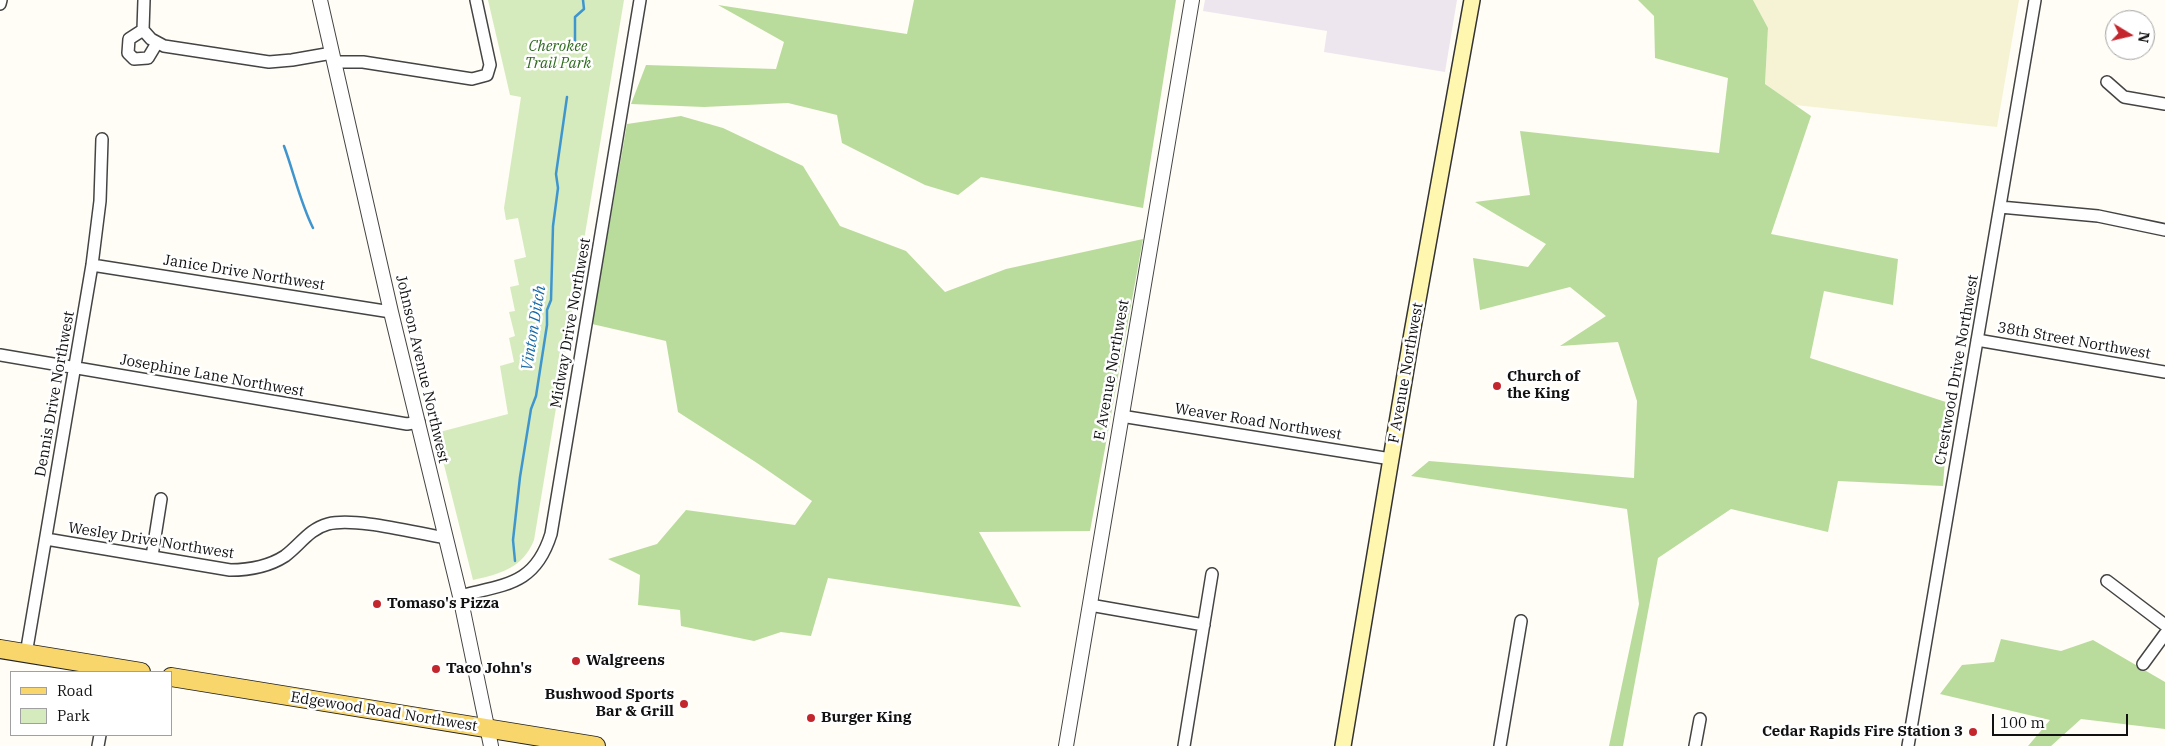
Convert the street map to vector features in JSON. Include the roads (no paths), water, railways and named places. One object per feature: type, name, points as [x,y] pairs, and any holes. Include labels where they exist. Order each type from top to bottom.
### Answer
[{"type":"main road","name":"F Avenue Northwest","points":[[1343,746],[1391,459],[1472,0]]},
{"type":"main road","points":[[0,649],[111,670],[126,671]]},
{"type":"main road","name":"Edgewood Road Northwest","points":[[172,677],[596,746]]},
{"type":"street","points":[[0,4],[1,0]]},
{"type":"street","points":[[144,0],[143,30],[156,43],[269,62],[333,57],[472,79],[487,74],[490,65],[476,0]]},
{"type":"street","name":"Johnson Avenue Northwest","points":[[320,0],[391,312],[460,596],[491,746]]},
{"type":"street","name":"Midway Drive Northwest","points":[[460,596],[515,582],[536,565],[546,550],[551,534],[640,0]]},
{"type":"street","name":"E Avenue Northwest","points":[[1066,746],[1192,0]]},
{"type":"street","name":"Crestwood Drive Northwest","points":[[1908,746],[2035,0]]},
{"type":"street","points":[[143,30],[129,39],[128,54],[134,59],[148,58],[156,43]]},
{"type":"street","points":[[2107,82],[2124,97],[2165,104]]},
{"type":"street","name":"Dennis Drive Northwest","points":[[26,654],[92,265],[100,201],[102,139]]},
{"type":"street","points":[[2000,207],[2098,216],[2165,230]]},
{"type":"street","name":"Janice Drive Northwest","points":[[92,265],[391,312]]},
{"type":"street","name":"38th Street Northwest","points":[[1977,340],[2165,372]]},
{"type":"street","name":"Josephine Lane Northwest","points":[[0,355],[407,424],[418,422]]},
{"type":"street","name":"Weaver Road Northwest","points":[[1121,416],[1391,459]]},
{"type":"street","points":[[152,556],[161,500]]},
{"type":"street","name":"Wesley Drive Northwest","points":[[46,540],[230,570],[248,570],[266,566],[285,556],[309,533],[327,524],[346,522],[446,538]]},
{"type":"street","points":[[1184,746],[1212,574]]},
{"type":"street","points":[[2107,580],[2165,625]]},
{"type":"street","points":[[1090,605],[1204,625]]},
{"type":"street","points":[[1500,746],[1521,621]]},
{"type":"street","points":[[2143,664],[2165,634]]},
{"type":"street","points":[[1695,746],[1700,719]]},
{"type":"waterway","name":"Vinton Ditch","points":[[575,45],[575,17],[584,9],[583,0]]},
{"type":"waterway","name":"Vinton Ditch","points":[[515,561],[513,540],[520,477],[531,409],[536,396],[547,325],[547,310],[551,300],[553,226],[558,188],[556,174],[567,97]]},
{"type":"waterway","points":[[284,146],[313,228]]},
{"type":"place","name":"Church of the King","points":[[1497,386]]},
{"type":"place","name":"Tomaso's Pizza","points":[[377,604]]},
{"type":"place","name":"Walgreens","points":[[576,661]]},
{"type":"place","name":"Taco John's","points":[[436,669]]},
{"type":"place","name":"Bushwood Sports Bar & Grill","points":[[684,704]]},
{"type":"place","name":"Burger King","points":[[811,718]]},
{"type":"place","name":"Cedar Rapids Fire Station 3","points":[[1973,732]]},
{"type":"park label","name":"Cherokee Trail Park","points":[[558,56]]}]
